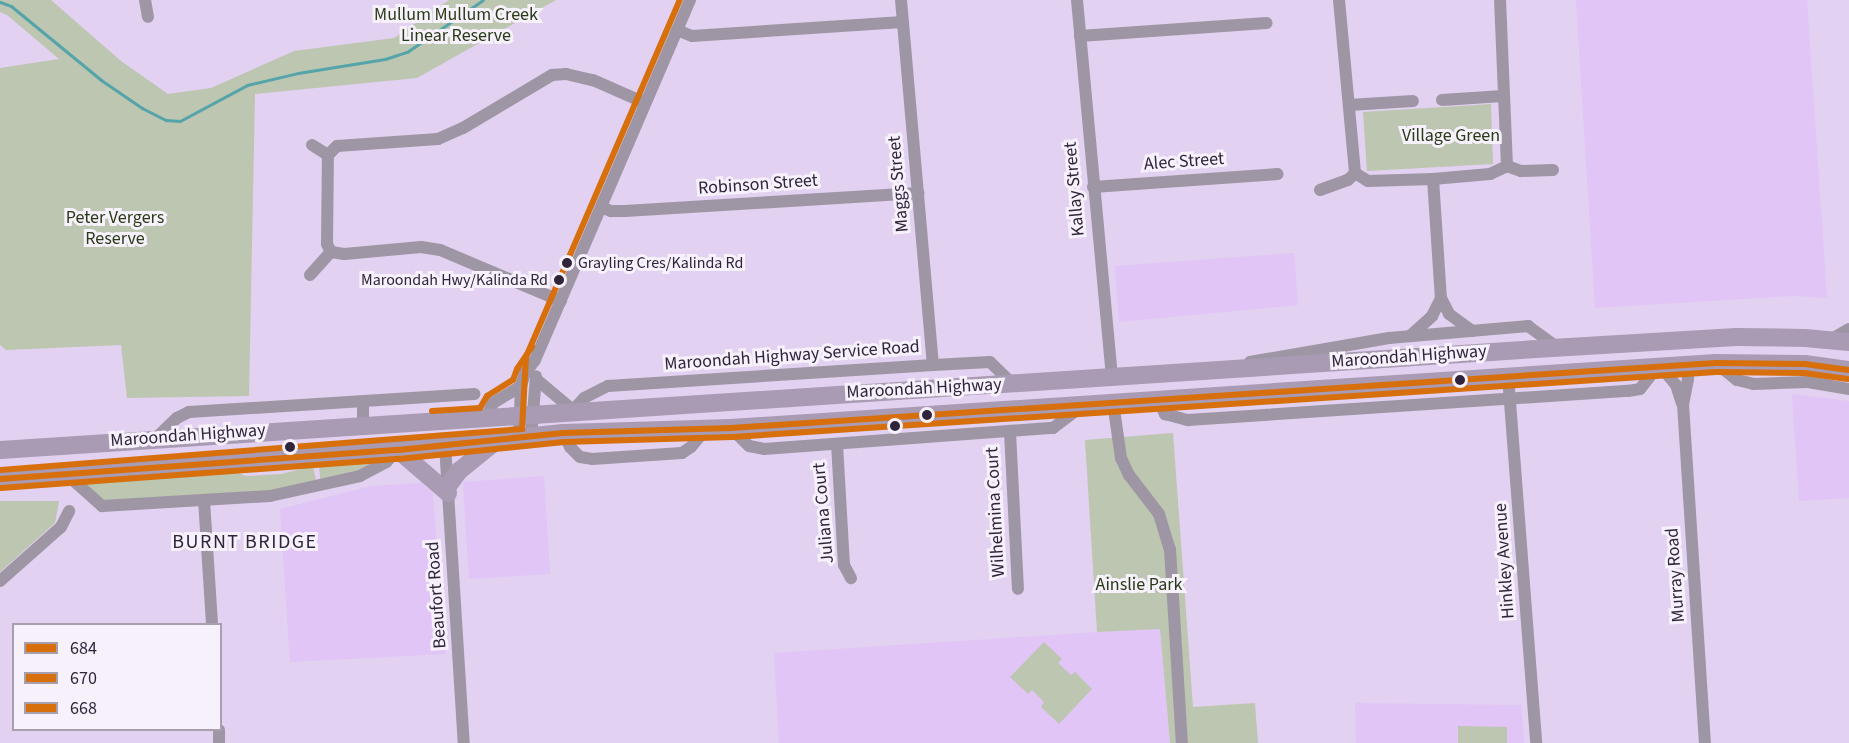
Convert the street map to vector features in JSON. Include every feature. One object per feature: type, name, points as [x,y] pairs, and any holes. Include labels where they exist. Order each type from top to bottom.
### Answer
[{"type":"highway","name":"Maroondah Highway","points":[[0,450],[573,410],[1736,337],[1830,339],[1849,342]]},
{"type":"highway","points":[[1677,341],[1687,365]]},
{"type":"highway","name":"Maroondah Highway","points":[[0,480],[65,473],[398,450],[563,434],[731,428],[1716,363],[1805,364],[1849,370]]},
{"type":"highway","points":[[1112,375],[1113,402]]},
{"type":"highway","points":[[442,419],[445,445]]},
{"type":"highway","points":[[398,450],[448,490],[459,471],[496,441]]},
{"type":"street","points":[[145,0],[148,17]]},
{"type":"street","points":[[525,438],[526,414],[521,386],[525,373],[535,360],[690,0]]},
{"type":"street","name":"Maggs Street","points":[[901,0],[933,365]]},
{"type":"street","name":"Kallay Street","points":[[1077,0],[1112,375]]},
{"type":"street","points":[[1339,0],[1355,173]]},
{"type":"street","points":[[1500,0],[1507,166]]},
{"type":"street","points":[[677,30],[692,36],[903,22]]},
{"type":"street","points":[[1080,36],[1267,23]]},
{"type":"street","points":[[561,301],[440,250],[421,247],[344,255],[332,252],[327,244],[328,155],[337,146],[438,139],[463,128],[552,75],[566,74],[593,80],[645,103]]},
{"type":"street","points":[[1442,100],[1503,96]]},
{"type":"street","points":[[1349,105],[1413,101]]},
{"type":"street","points":[[312,145],[328,155]]},
{"type":"street","points":[[1355,173],[1368,181],[1490,174],[1507,166],[1521,171],[1553,170]]},
{"type":"street","points":[[1320,190],[1348,180],[1355,173]]},
{"type":"street","name":"Alec Street","points":[[1093,187],[1278,174]]},
{"type":"street","points":[[1433,179],[1441,298],[1449,314],[1472,331]]},
{"type":"street","name":"Robinson Street","points":[[602,207],[611,211],[625,212],[918,193]]},
{"type":"street","points":[[310,275],[332,252]]},
{"type":"street","points":[[1410,336],[1432,316],[1441,298]]},
{"type":"street","points":[[1226,368],[1272,356],[1410,336],[1528,326],[1558,348]]},
{"type":"street","points":[[1830,339],[1849,329]]},
{"type":"street","points":[[526,414],[536,380],[535,360]]},
{"type":"street","name":"Maroondah Highway Service Road","points":[[573,410],[584,398],[608,386],[933,365],[990,362],[1013,384]]},
{"type":"street","points":[[1716,363],[1737,380],[1754,384],[1808,382],[1849,388]]},
{"type":"street","name":"Murray Road","points":[[1687,365],[1688,378],[1683,404],[1705,743]]},
{"type":"street","points":[[1158,399],[1165,414],[1188,420],[1640,389],[1659,367]]},
{"type":"street","name":"Murray Road","points":[[1659,367],[1676,386],[1683,404]]},
{"type":"street","name":"Hinkley Avenue","points":[[1508,376],[1536,743]]},
{"type":"street","points":[[536,380],[573,410]]},
{"type":"street","points":[[486,417],[493,403],[521,386]]},
{"type":"street","points":[[156,438],[177,418],[189,412],[474,394]]},
{"type":"street","points":[[363,402],[363,424]]},
{"type":"street","points":[[1113,402],[1121,458],[1129,475],[1159,514],[1170,549],[1182,743]]},
{"type":"street","points":[[731,428],[749,446],[764,449],[1053,428],[1085,404]]},
{"type":"street","points":[[563,434],[570,447],[580,457],[592,459],[682,453],[691,447],[706,429]]},
{"type":"street","name":"Wilhelmina Court","points":[[1010,432],[1018,589]]},
{"type":"street","name":"Juliana Court","points":[[837,444],[844,565],[851,578]]},
{"type":"street","name":"Beaufort Road","points":[[445,445],[464,743]]},
{"type":"street","points":[[65,473],[102,506],[270,496],[360,476],[386,462],[398,450]]},
{"type":"street","points":[[204,500],[212,623]]},
{"type":"street","points":[[0,581],[61,527],[69,511]]},
{"type":"shaded area","points":[[1576,0],[1807,0],[1827,298],[1794,296],[1595,308]]},
{"type":"shaded area","points":[[1294,253],[1298,305],[1119,322],[1115,266]]},
{"type":"shaded area","points":[[1792,394],[1849,401],[1849,498],[1799,501]]},
{"type":"shaded area","points":[[544,476],[550,574],[469,579],[463,482]]},
{"type":"shaded area","points":[[421,483],[433,493],[445,654],[290,662],[280,509],[371,486]]},
{"type":"shaded area","points":[[1160,628],[1170,743],[779,743],[774,653]]},
{"type":"shaded area","points":[[1355,703],[1521,705],[1524,743],[1356,743]]},
{"type":"green space","name":"Peter Vergers Reserve","points":[[0,0],[51,0],[121,61],[168,94],[211,88],[294,51],[394,38],[449,0],[556,0],[417,78],[255,94],[249,396],[127,398],[121,345],[6,350],[0,345],[0,68],[59,59],[7,15],[0,12]]},
{"type":"green space","name":"Village Green","points":[[1491,104],[1493,164],[1367,171],[1363,112]]},
{"type":"green space","name":"Ainslie Park","points":[[1173,433],[1193,707],[1255,703],[1258,743],[1170,743],[1160,629],[1097,632],[1085,440]]},
{"type":"green space","points":[[376,462],[360,472],[320,479],[319,463]]},
{"type":"green space","points":[[313,466],[316,480],[269,491],[105,501],[86,486],[87,483],[227,469],[246,476],[281,474]]},
{"type":"green space","points":[[0,501],[59,501],[55,523],[0,572]]},
{"type":"green space","points":[[1044,642],[1062,659],[1058,663],[1071,675],[1075,672],[1092,689],[1059,724],[1041,707],[1044,702],[1032,690],[1028,694],[1010,677]]},
{"type":"green space","points":[[1458,726],[1507,727],[1507,743],[1458,743]]},
{"type":"waterway","points":[[0,2],[11,6],[101,80],[142,108],[166,120],[180,121],[247,85],[298,73],[385,59],[407,52],[483,0]]},
{"type":"transit line","name":"668","points":[[0,470],[522,429],[526,357],[680,0]]},
{"type":"transit line","name":"668","points":[[432,411],[480,408],[487,396],[513,380],[517,369],[532,347]]},
{"type":"transit line","name":"684","points":[[0,479],[398,450],[563,433],[731,428],[1716,363],[1805,364],[1849,370]]},
{"type":"transit line","name":"670","points":[[1,488],[399,459],[564,442],[732,437],[1716,372],[1804,373],[1848,379]]},
{"type":"place","name":"Grayling Cres/Kalinda Rd","points":[[567,263]]},
{"type":"place","name":"Maroondah Hwy/Kalinda Rd","points":[[559,280]]},
{"type":"district","name":"BURNT BRIDGE","points":[[245,542]]},
{"type":"park label","name":"Mullum Mullum Creek Linear Reserve","points":[[456,26]]}]
